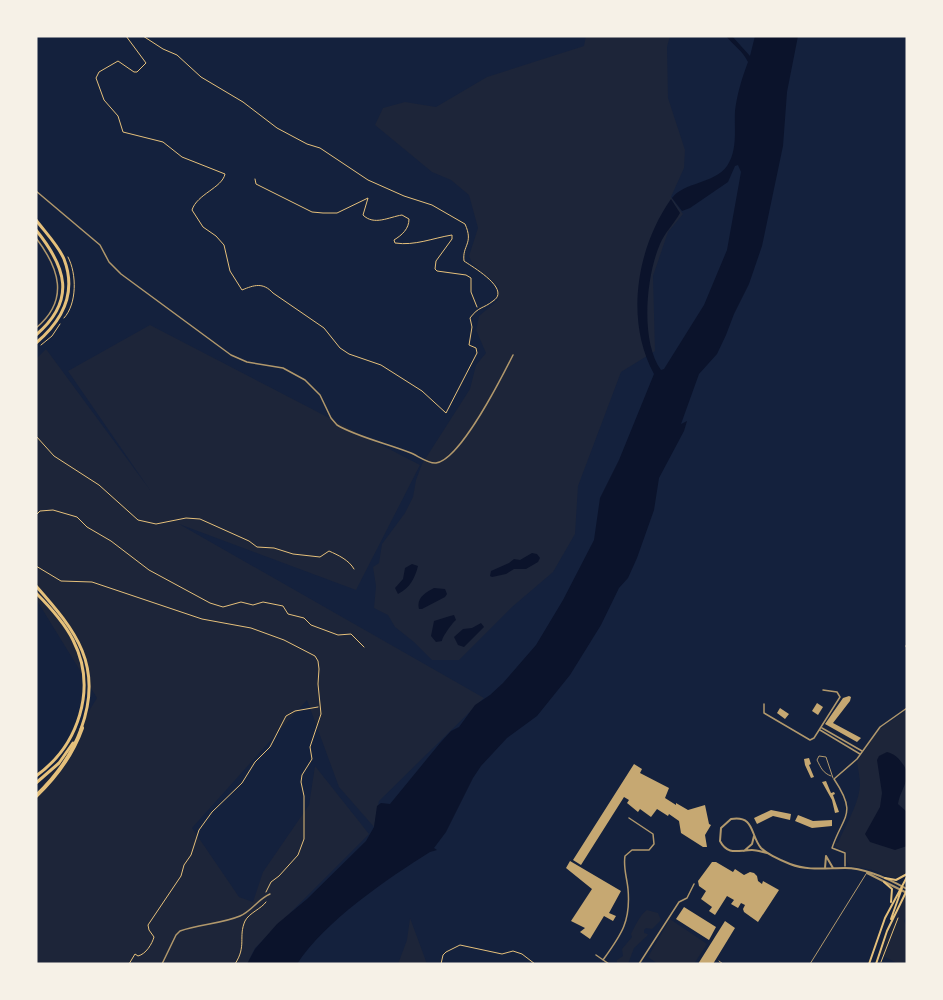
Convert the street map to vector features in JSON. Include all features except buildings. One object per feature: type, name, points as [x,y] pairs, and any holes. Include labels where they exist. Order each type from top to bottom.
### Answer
[{"type":"highway","points":[[36,795],[68,757],[82,728]]},
{"type":"main road","points":[[36,220],[64,258],[69,286],[66,304],[59,318],[36,343]]},
{"type":"main road","points":[[36,230],[53,252],[60,268],[62,285],[56,311],[50,322],[36,335]]},
{"type":"main road","points":[[36,586],[79,640],[87,664],[88,682],[87,707],[82,728],[65,756],[36,783]]},
{"type":"main road","points":[[36,593],[72,638],[79,653],[84,685],[81,712],[74,732],[60,754],[36,776]]},
{"type":"main road","points":[[885,880],[896,880],[907,876]]},
{"type":"main road","points":[[869,964],[879,931],[907,876]]},
{"type":"main road","points":[[885,880],[892,889],[891,905]]},
{"type":"main road","points":[[876,964],[901,888]]},
{"type":"main road","points":[[887,931],[907,890]]},
{"type":"street","points":[[36,191],[97,242],[109,262],[121,274],[219,347],[240,359],[279,367],[296,374],[317,391],[337,425],[431,463],[439,463],[446,459],[467,436],[496,389],[513,355]]},
{"type":"street","points":[[36,238],[51,258],[58,285],[52,310],[36,328]]},
{"type":"street","points":[[907,676],[907,685]]},
{"type":"street","points":[[764,704],[764,713],[808,740],[814,738],[840,697],[837,692],[823,690]]},
{"type":"street","points":[[845,868],[845,853],[832,848],[847,813],[845,800],[834,780],[852,765],[880,727],[907,708]]},
{"type":"street","points":[[820,729],[861,753]]},
{"type":"street","points":[[603,960],[627,921],[629,903],[625,856],[632,850],[649,850],[655,840],[650,832],[628,818]]},
{"type":"street","points":[[767,853],[759,845],[749,823],[738,818],[728,820],[721,828],[720,836],[724,847],[731,852],[752,850],[767,853],[800,867],[845,868],[867,873],[907,890]]},
{"type":"street","points":[[743,851],[752,844],[753,830]]},
{"type":"street","points":[[825,869],[826,856],[833,868]]},
{"type":"street","points":[[639,964],[679,902],[687,898],[694,884]]},
{"type":"street","points":[[162,964],[180,931],[239,916],[270,894]]},
{"type":"street","points":[[596,955],[609,964]]},
{"type":"lane","points":[[831,776],[822,770],[817,760],[819,756],[826,756],[834,780]]},
{"type":"lane","points":[[810,964],[867,873]]},
{"type":"lane","points":[[719,961],[723,964]]},
{"type":"path","points":[[126,36],[146,63],[134,72],[118,61],[99,72],[96,78],[104,100],[118,116],[123,132],[163,142],[182,157],[225,174],[223,180],[199,199],[192,210],[203,227],[224,245],[230,271],[242,290],[259,284],[268,287],[273,293],[324,328],[340,348],[349,354],[381,364],[422,391],[446,413],[477,353],[476,348],[469,345],[472,327],[470,318],[478,308],[498,297],[498,291],[480,270],[464,261],[463,254],[469,240],[465,224],[432,205],[404,196],[368,180],[321,148],[277,128],[243,102],[201,77],[177,55],[143,36]]},
{"type":"path","points":[[255,179],[256,184],[312,212],[337,213],[368,198],[363,215],[365,218],[384,221],[402,215],[409,219],[401,237],[394,240],[396,243],[419,243],[452,235],[452,239],[436,261],[435,269],[437,272],[466,275],[471,278],[471,292],[478,308]]},
{"type":"path","points":[[36,436],[54,456],[99,485],[138,520],[156,524],[186,518],[200,519],[249,541],[257,547],[320,557],[329,551],[340,556],[354,569]]},
{"type":"path","points":[[36,515],[40,511],[53,510],[77,517],[87,527],[111,541],[149,570],[210,603],[223,607],[241,602],[253,605],[263,602],[283,606],[288,614],[304,618],[311,625],[339,635],[351,634],[364,647]]},
{"type":"path","points":[[36,566],[61,581],[92,582],[202,619],[251,628],[305,650],[315,656],[318,661],[321,714],[310,747],[312,759],[302,775],[301,782],[304,796],[303,843],[293,861],[268,885],[266,904],[248,917],[244,923],[243,946],[235,964]]},
{"type":"path","points":[[129,964],[135,954],[142,955],[153,942],[154,937],[148,925],[181,876],[184,865],[191,855],[195,838],[207,818],[242,783],[255,762],[270,747],[286,716],[295,711],[320,706]]},
{"type":"path","points":[[880,964],[899,915]]},
{"type":"path","points":[[441,964],[441,958],[446,952],[460,945],[502,954],[513,951],[522,954],[535,964]]},
{"type":"shaded area","points":[[586,36],[670,36],[667,47],[668,98],[685,150],[684,168],[671,197],[683,214],[668,232],[653,276],[655,351],[621,372],[578,486],[575,534],[553,572],[512,607],[459,660],[432,660],[395,627],[388,615],[374,608],[376,586],[373,567],[379,563],[382,544],[405,513],[413,497],[422,464],[470,389],[476,365],[486,353],[476,330],[479,316],[498,300],[499,287],[472,263],[469,256],[478,228],[469,195],[451,180],[432,172],[375,125],[383,108],[405,102],[436,107],[487,77],[584,46]]},
{"type":"shaded area","points":[[726,36],[732,36],[750,56],[755,36],[798,36],[787,92],[783,146],[762,246],[749,284],[717,354],[699,374],[681,424],[687,421],[684,431],[659,478],[654,510],[628,578],[619,588],[601,625],[570,675],[537,716],[507,738],[481,766],[446,832],[434,848],[437,850],[413,863],[358,902],[324,932],[297,964],[247,964],[255,949],[277,924],[307,899],[366,841],[374,827],[377,806],[381,803],[390,804],[451,731],[459,727],[475,705],[503,683],[536,645],[563,600],[594,540],[600,498],[619,460],[654,374],[645,353],[640,331],[637,309],[638,285],[650,240],[671,199],[680,213],[662,240],[655,257],[647,308],[650,343],[654,358],[661,370],[664,369],[704,305],[727,250],[741,172],[738,165],[735,166],[728,182],[690,208],[682,211],[672,198],[684,189],[721,172],[727,166],[733,153],[735,111],[748,62]]},
{"type":"shaded area","points":[[150,325],[420,465],[356,590],[179,524],[484,698],[379,801],[374,827],[339,787],[307,700],[192,828],[239,897],[253,902],[263,872],[309,805],[315,766],[369,834],[255,948],[247,964],[37,964],[36,796],[97,698],[36,599],[36,359],[46,349],[150,490],[68,371]]},
{"type":"shaded area","points":[[532,553],[537,554],[540,558],[538,562],[526,569],[514,569],[506,574],[490,576],[491,571]]},
{"type":"shaded area","points":[[412,564],[418,566],[414,579],[406,589],[398,594],[395,588],[403,579],[405,568]]},
{"type":"shaded area","points":[[434,588],[445,589],[447,594],[419,609],[420,599]]},
{"type":"shaded area","points":[[454,615],[456,620],[442,641],[436,642],[431,636],[434,621]]},
{"type":"shaded area","points":[[481,623],[484,627],[464,647],[458,645],[454,637],[463,629],[472,628]]},
{"type":"shaded area","points":[[907,710],[907,871],[894,878],[869,869],[850,866],[846,852],[836,847],[835,843],[838,843],[857,800],[860,785],[857,762],[878,730]]},
{"type":"shaded area","points":[[887,752],[899,759],[907,773],[898,804],[907,812],[907,846],[895,850],[870,842],[865,834],[880,807],[882,793],[877,760],[879,756]]},
{"type":"shaded area","points":[[907,890],[907,915],[904,921],[907,927],[907,964],[899,964],[879,954]]},
{"type":"shaded area","points":[[647,910],[658,913],[661,920],[652,929],[644,930],[644,933],[648,934],[634,948],[628,964],[617,964],[617,960],[623,956],[622,949],[632,937],[631,934],[642,914]]},
{"type":"shaded area","points":[[410,918],[427,964],[398,964],[407,940]]},
{"type":"shaded area","points":[[670,919],[707,944],[694,964],[658,964],[648,957]]}]
